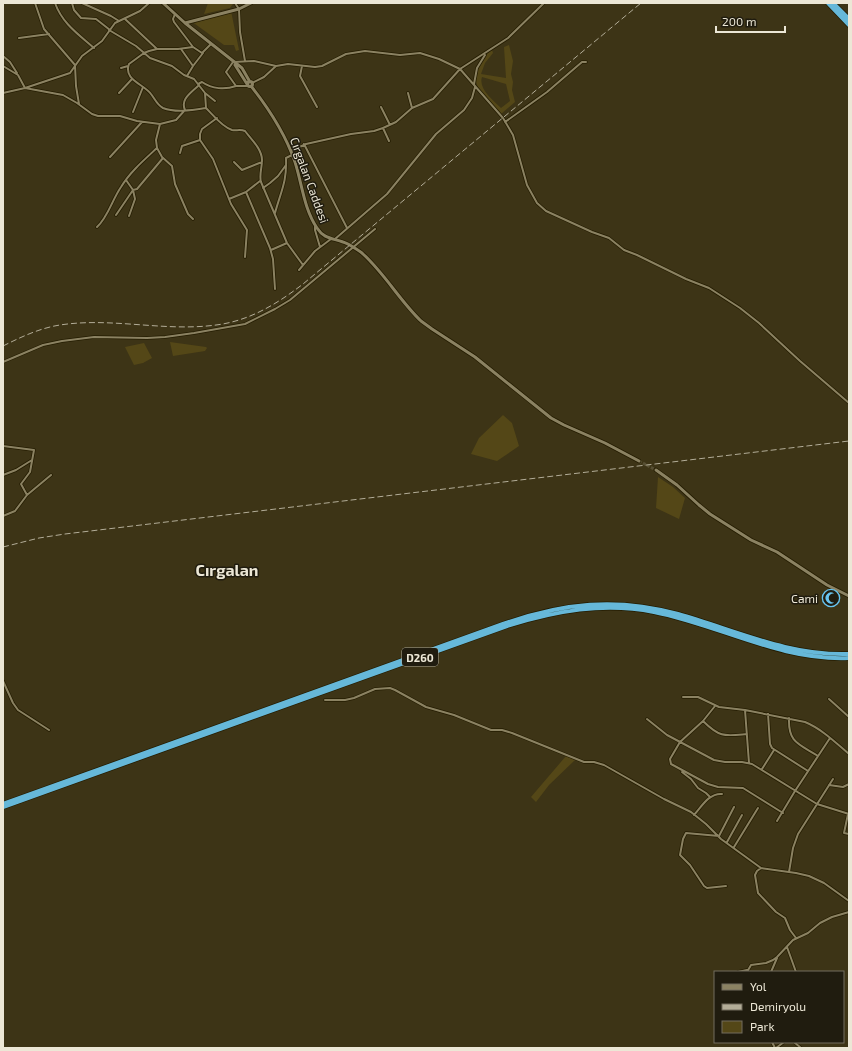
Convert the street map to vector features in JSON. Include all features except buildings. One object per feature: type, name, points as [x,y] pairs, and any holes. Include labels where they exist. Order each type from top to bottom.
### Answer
[{"type":"highway","points":[[828,3],[849,25]]},
{"type":"highway","points":[[833,3],[849,19]]},
{"type":"highway","name":"D260","points":[[3,804],[503,624],[533,614],[563,607],[608,603],[648,607],[686,616],[752,639],[783,647],[817,653],[849,654]]},
{"type":"highway","name":"D260","points":[[3,808],[507,626],[560,612],[597,607],[641,610],[676,617],[784,651],[815,656],[849,658]]},
{"type":"street","points":[[35,3],[42,25],[76,65],[76,86],[79,104]]},
{"type":"street","points":[[55,3],[65,23],[94,48]]},
{"type":"street","points":[[72,3],[76,12],[81,18],[96,19],[110,30],[136,46],[150,58],[172,66],[194,79],[205,93],[215,101]]},
{"type":"street","points":[[82,3],[119,20]]},
{"type":"street","points":[[3,93],[25,88],[70,73],[82,56],[94,48],[119,20],[140,11],[149,3]]},
{"type":"street","name":"Cırgalan Caddesi","points":[[163,3],[233,62],[274,116],[292,153],[307,206],[315,224],[323,235],[362,253],[413,313],[432,329],[475,357],[555,420],[605,443],[639,461]]},
{"type":"street","points":[[234,3],[239,9],[240,32],[245,61]]},
{"type":"street","points":[[185,23],[239,9],[251,3]]},
{"type":"street","points":[[275,215],[284,185],[286,158],[292,153],[304,144],[383,128],[390,125],[400,119],[412,108],[433,99],[460,69],[488,52],[513,34],[544,3]]},
{"type":"street","points":[[175,14],[173,19],[174,22],[193,47],[200,52],[204,52]]},
{"type":"street","points":[[125,18],[157,49]]},
{"type":"street","points":[[19,38],[49,34]]},
{"type":"street","points":[[187,76],[193,66],[212,44]]},
{"type":"street","points":[[121,68],[128,66],[144,53],[157,49],[181,49],[193,47]]},
{"type":"street","points":[[181,49],[193,66]]},
{"type":"street","points":[[236,86],[226,72],[233,62],[254,61],[276,66],[288,64],[318,67],[346,54],[365,51],[396,55],[423,53],[460,69],[505,122],[513,135],[527,185],[535,201],[544,210],[588,231],[609,238],[627,251],[686,279],[709,288],[756,320],[800,361],[849,403]]},
{"type":"street","points":[[299,270],[320,247],[333,240],[387,194],[436,134],[464,110],[472,98],[477,68],[488,52]]},
{"type":"street","points":[[3,56],[12,66],[25,88]]},
{"type":"street","points":[[505,122],[537,99],[582,62],[586,62]]},
{"type":"street","points":[[3,66],[18,75]]},
{"type":"street","points":[[128,66],[128,72],[132,79],[151,93],[161,107],[173,110],[206,108]]},
{"type":"street","points":[[185,110],[183,104],[184,100],[198,84],[202,82],[208,86],[228,89],[250,84],[264,77],[276,66]]},
{"type":"street","points":[[302,66],[300,76],[318,107]]},
{"type":"street","points":[[118,93],[132,79]]},
{"type":"street","points":[[133,112],[143,87]]},
{"type":"street","points":[[25,88],[63,95],[96,116],[120,116],[142,122],[160,124],[176,120],[185,110]]},
{"type":"street","points":[[205,93],[206,108],[231,130],[242,129],[245,131],[260,150],[262,162],[260,182],[287,243],[303,264]]},
{"type":"street","points":[[408,93],[412,108]]},
{"type":"street","points":[[381,107],[390,125]]},
{"type":"street","points":[[217,118],[202,129],[200,140],[213,160],[229,199],[247,230],[245,257]]},
{"type":"street","points":[[110,157],[142,122]]},
{"type":"street","points":[[160,124],[156,140],[157,148],[163,158],[172,166],[175,184],[188,214],[193,220]]},
{"type":"street","points":[[383,128],[389,141]]},
{"type":"street","points":[[180,153],[182,146],[200,140]]},
{"type":"street","points":[[304,144],[347,228]]},
{"type":"street","points":[[97,227],[104,219],[116,195],[126,180],[157,148]]},
{"type":"street","points":[[116,215],[133,190],[137,189],[163,158]]},
{"type":"street","points":[[234,162],[242,170],[262,162]]},
{"type":"street","points":[[263,188],[270,184],[278,176],[286,164]]},
{"type":"street","points":[[126,180],[133,190],[135,202],[129,216]]},
{"type":"street","points":[[229,199],[246,192],[260,182]]},
{"type":"street","points":[[246,192],[271,250],[273,260],[274,289]]},
{"type":"street","points":[[315,224],[315,230],[320,247]]},
{"type":"street","points":[[3,362],[43,345],[62,341],[94,338],[165,337],[245,324],[290,300],[351,247],[375,229]]},
{"type":"street","points":[[271,250],[287,243]]},
{"type":"street","points":[[3,446],[34,450],[30,472],[21,484],[27,495]]},
{"type":"street","points":[[3,475],[16,470],[32,460]]},
{"type":"street","points":[[656,470],[677,485],[699,506],[710,514],[751,540],[777,552],[827,585],[849,596]]},
{"type":"street","points":[[3,516],[15,511],[27,495],[51,475]]},
{"type":"street","points":[[3,681],[13,703],[18,710],[49,730]]},
{"type":"street","points":[[325,700],[344,700],[354,698],[378,688],[396,690],[426,707],[454,715],[491,730],[512,733],[584,762],[594,762],[604,765],[694,815],[727,843],[761,868],[804,875],[819,880],[849,901]]},
{"type":"street","points":[[683,697],[700,697],[716,706],[768,714],[809,723],[849,754]]},
{"type":"street","points":[[829,700],[849,717]]},
{"type":"street","points":[[716,706],[703,721],[680,742],[670,761],[673,766],[711,785],[743,788],[783,813]]},
{"type":"street","points":[[745,710],[748,763]]},
{"type":"street","points":[[768,714],[770,744],[774,750],[808,771]]},
{"type":"street","points":[[789,718],[789,731],[792,738],[818,756]]},
{"type":"street","points":[[648,719],[663,733],[714,760],[748,763],[818,804],[849,814],[844,833],[849,834]]},
{"type":"street","points":[[703,721],[723,736],[747,734]]},
{"type":"street","points":[[777,821],[830,738]]},
{"type":"street","points":[[762,770],[774,750]]},
{"type":"street","points":[[682,771],[698,788],[710,797]]},
{"type":"street","points":[[789,872],[793,848],[798,834],[834,779]]},
{"type":"street","points":[[829,785],[843,787],[849,784]]},
{"type":"street","points":[[694,815],[710,797],[716,794],[722,794]]},
{"type":"street","points":[[719,836],[734,807]]},
{"type":"street","points":[[734,847],[758,808]]},
{"type":"street","points":[[727,843],[742,816]]},
{"type":"street","points":[[719,836],[686,833],[683,839],[680,854],[690,864],[705,887],[726,886]]},
{"type":"street","points":[[761,868],[755,875],[758,893],[776,912],[785,918],[790,930],[796,938]]},
{"type":"street","points":[[747,971],[751,965],[768,962],[777,957],[796,938],[808,933],[818,924],[849,912]]},
{"type":"street","points":[[787,947],[796,971]]},
{"type":"street","points":[[771,971],[777,957]]},
{"type":"green space","points":[[208,3],[233,4],[230,8],[204,14]]},
{"type":"green space","points":[[231,11],[239,50],[236,51],[234,45],[224,45],[191,21]]},
{"type":"green space","points":[[509,45],[513,61],[511,74],[513,82],[512,90],[515,102],[501,114],[485,98],[476,80],[481,63],[486,55],[492,50],[493,53],[485,63],[481,74],[506,78],[504,47]],"holes":[[[482,77],[506,84],[510,101],[501,108],[484,90],[481,81]]]},
{"type":"green space","points":[[170,342],[207,348],[205,351],[173,356]]},
{"type":"green space","points":[[144,343],[152,358],[143,363],[134,365],[125,347]]},
{"type":"green space","points":[[503,415],[512,423],[519,446],[497,461],[471,454],[479,438]]},
{"type":"green space","points":[[658,477],[673,487],[685,498],[679,519],[656,508]]},
{"type":"green space","points":[[566,756],[575,760],[549,785],[536,802],[531,797]]},
{"type":"tunnel","points":[[639,461],[656,470]]},
{"type":"railway","points":[[3,346],[24,336],[53,326],[80,323],[118,323],[196,327],[240,320],[273,305],[303,284],[641,3]]},
{"type":"railway","points":[[3,547],[39,538],[65,534],[849,441]]},
{"type":"place","name":"Cami","points":[[831,598]]},
{"type":"district","name":"Cırgalan","points":[[227,569]]}]
